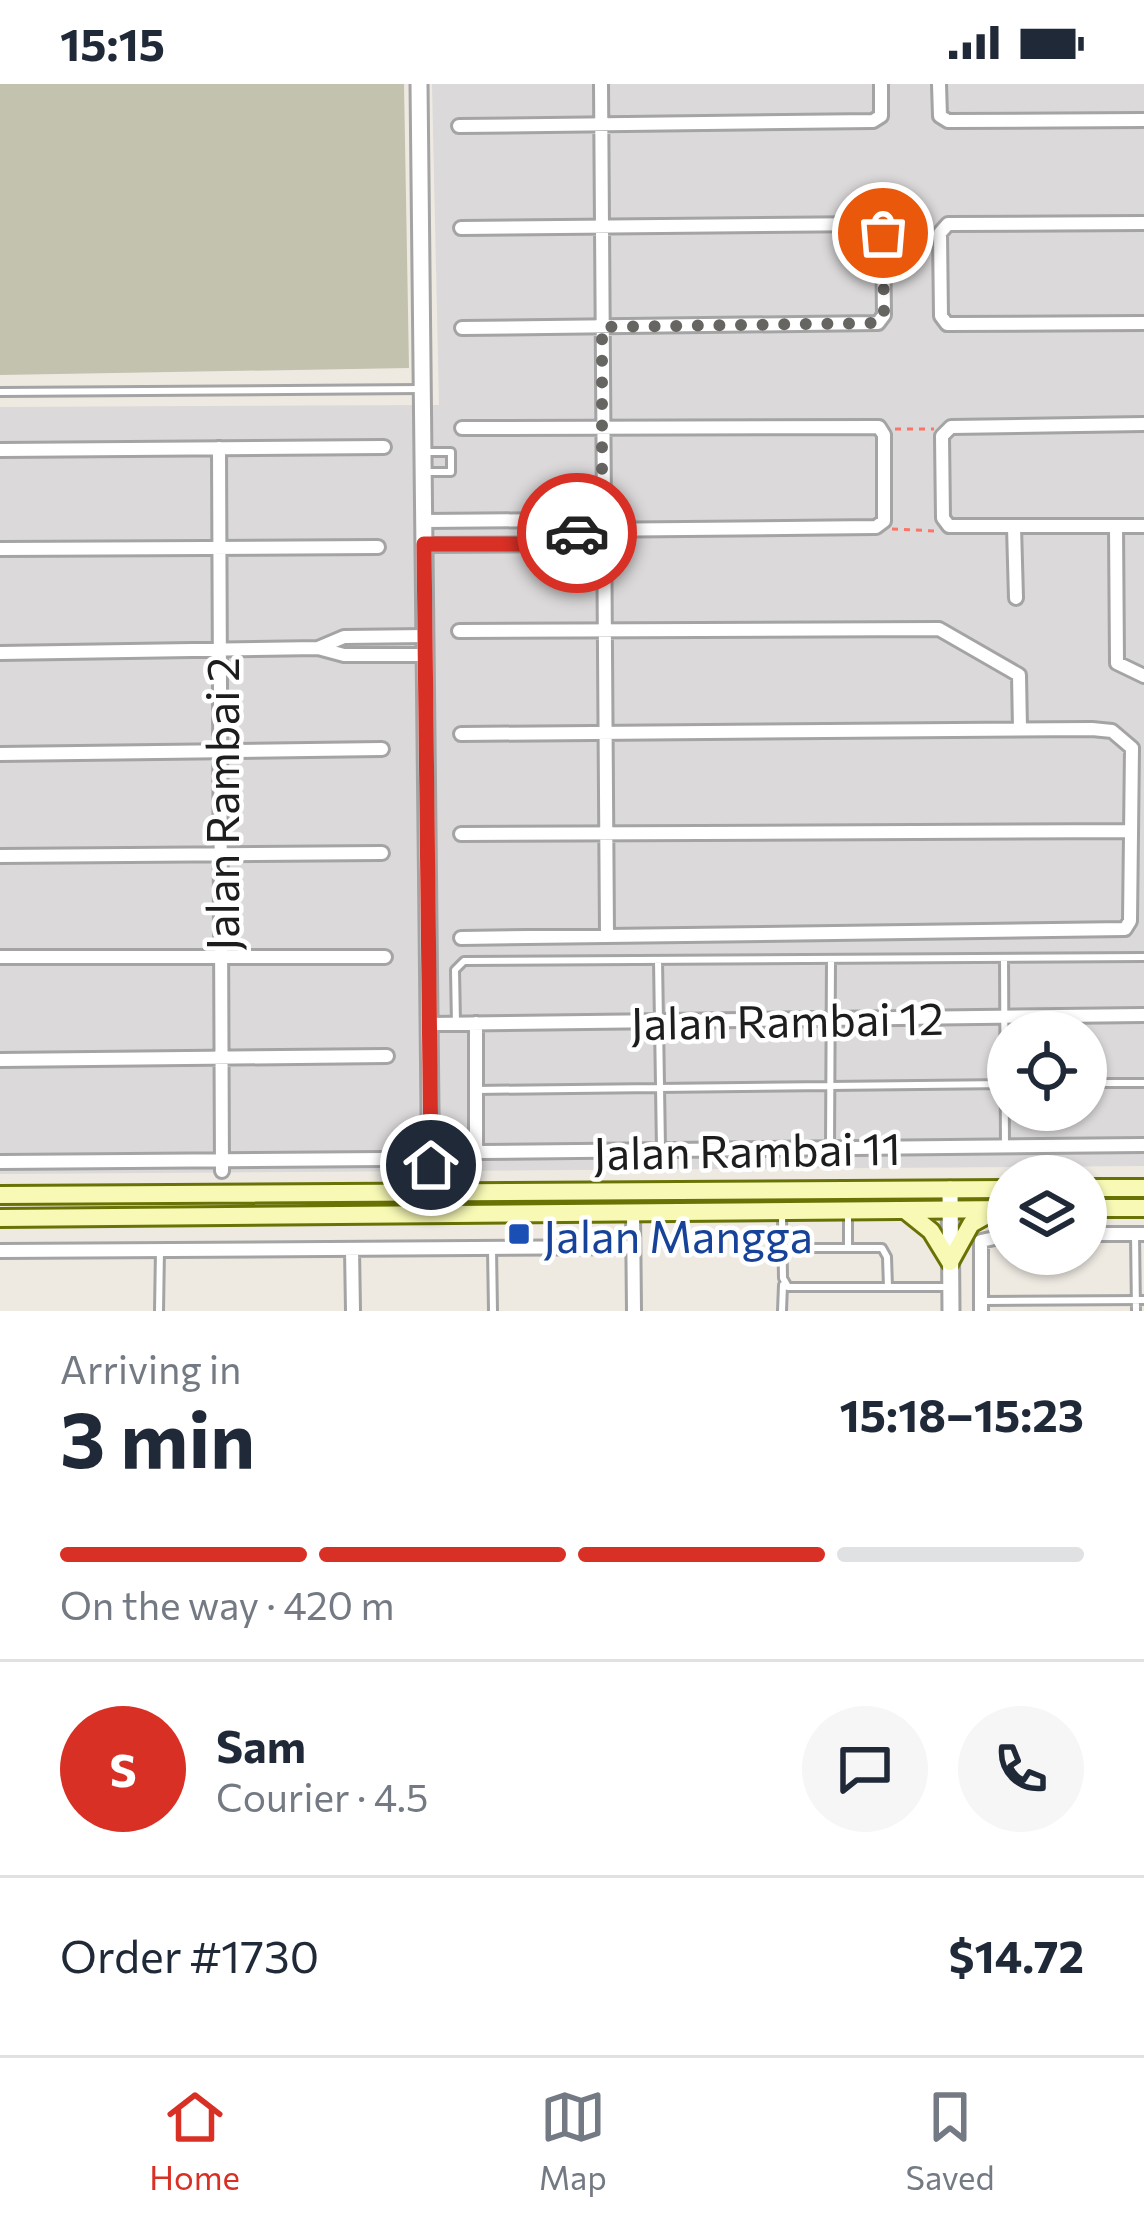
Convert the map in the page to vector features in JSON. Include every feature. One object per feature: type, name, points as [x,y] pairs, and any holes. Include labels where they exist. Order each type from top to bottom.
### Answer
[{"type":"main road","points":[[1107,1188],[1144,1188]]},
{"type":"main road","points":[[0,1195],[987,1189]]},
{"type":"main road","points":[[47,1195],[48,1217]]},
{"type":"main road","points":[[1107,1208],[1144,1208]]},
{"type":"main road","points":[[0,1218],[987,1209]]},
{"type":"main road","points":[[905,1210],[932,1231],[950,1262]]},
{"type":"main road","points":[[950,1262],[971,1224],[987,1216]]},
{"type":"street","points":[[419,84],[431,1214]]},
{"type":"street","points":[[601,84],[608,935]]},
{"type":"street","points":[[459,126],[873,122],[881,116],[881,84]]},
{"type":"street","points":[[939,84],[940,116],[947,121],[1144,120]]},
{"type":"street","points":[[1144,223],[947,224],[941,230],[940,254],[941,316],[948,325],[1144,323]]},
{"type":"street","points":[[461,227],[872,224],[883,233],[884,315],[873,324],[463,328]]},
{"type":"street","points":[[1144,424],[958,427],[947,428],[942,436],[943,518],[957,527],[1144,526]]},
{"type":"street","points":[[424,521],[561,520],[581,530],[602,530],[873,526],[885,518],[884,435],[873,426],[462,428]]},
{"type":"street","points":[[0,450],[384,447]]},
{"type":"street","name":"Jalan Rambai 2","points":[[219,448],[222,1165]]},
{"type":"street","points":[[522,520],[523,544]]},
{"type":"street","points":[[1116,526],[1118,666],[1144,676]]},
{"type":"street","points":[[1014,527],[1016,598]]},
{"type":"street","points":[[424,544],[562,544],[581,530]]},
{"type":"street","points":[[0,549],[378,547]]},
{"type":"street","points":[[459,631],[941,629],[1018,675],[1020,729]]},
{"type":"street","points":[[318,648],[344,637],[426,636]]},
{"type":"street","points":[[0,653],[318,648],[344,656],[426,655]]},
{"type":"street","points":[[460,734],[1092,729],[1110,730],[1131,744],[1130,921],[1120,930],[461,938]]},
{"type":"street","points":[[0,754],[382,749]]},
{"type":"street","points":[[460,834],[1131,831]]},
{"type":"street","points":[[0,856],[382,853]]},
{"type":"street","points":[[0,957],[385,957]]},
{"type":"street","name":"Jalan Rambai 12","points":[[1107,1016],[1144,1015]]},
{"type":"street","name":"Jalan Rambai 12","points":[[430,1024],[987,1017]]},
{"type":"street","name":"Jalan Rambai 11","points":[[476,1023],[476,1149],[481,1152],[1144,1145]]},
{"type":"street","points":[[0,1060],[387,1056]]},
{"type":"street","points":[[0,1162],[222,1165],[385,1159]]},
{"type":"street","points":[[950,1189],[950,1311]]},
{"type":"street","points":[[633,1212],[634,1311]]},
{"type":"street","points":[[1107,1234],[1139,1234]]},
{"type":"street","points":[[980,1306],[980,1248],[987,1236]]},
{"type":"street","points":[[0,1251],[633,1247]]},
{"type":"street","points":[[352,1249],[353,1311]]},
{"type":"lane","points":[[0,392],[423,389]]},
{"type":"lane","points":[[423,452],[451,452],[451,472],[424,472]]},
{"type":"lane","points":[[1004,957],[1004,1011]]},
{"type":"lane","points":[[455,1023],[455,970],[460,962],[1144,957]]},
{"type":"lane","points":[[830,1148],[831,958]]},
{"type":"lane","points":[[658,960],[662,1149]]},
{"type":"lane","points":[[1107,1084],[1144,1083]]},
{"type":"lane","points":[[476,1090],[987,1084]]},
{"type":"lane","points":[[1005,1131],[1005,1146]]},
{"type":"lane","points":[[848,1210],[848,1248]]},
{"type":"lane","points":[[782,1211],[782,1311]]},
{"type":"lane","points":[[1136,1311],[1139,1234]]},
{"type":"lane","points":[[492,1248],[493,1311]]},
{"type":"lane","points":[[783,1248],[885,1250],[888,1287]]},
{"type":"lane","points":[[159,1311],[160,1250]]},
{"type":"lane","points":[[783,1282],[792,1288],[950,1287]]},
{"type":"lane","points":[[980,1306],[1140,1300]]},
{"type":"path","points":[[898,429],[936,429]]},
{"type":"path","points":[[901,531],[937,531]]},
{"type":"shaded area","points":[[0,84],[404,84],[409,368],[0,375]]},
{"type":"shaded area","points":[[432,84],[1144,84],[1144,1166],[1107,1166],[1107,1155],[987,1155],[987,1167],[0,1174],[0,407],[439,405]]},
{"type":"way so far","points":[[577,533],[602,530],[602,327],[878,323],[884,315],[883,233]]},
{"type":"place","name":"Jalan Mangga","points":[[519,1234]]},
{"type":"route","points":[[431,1165],[424,544],[562,544],[577,533]]}]
